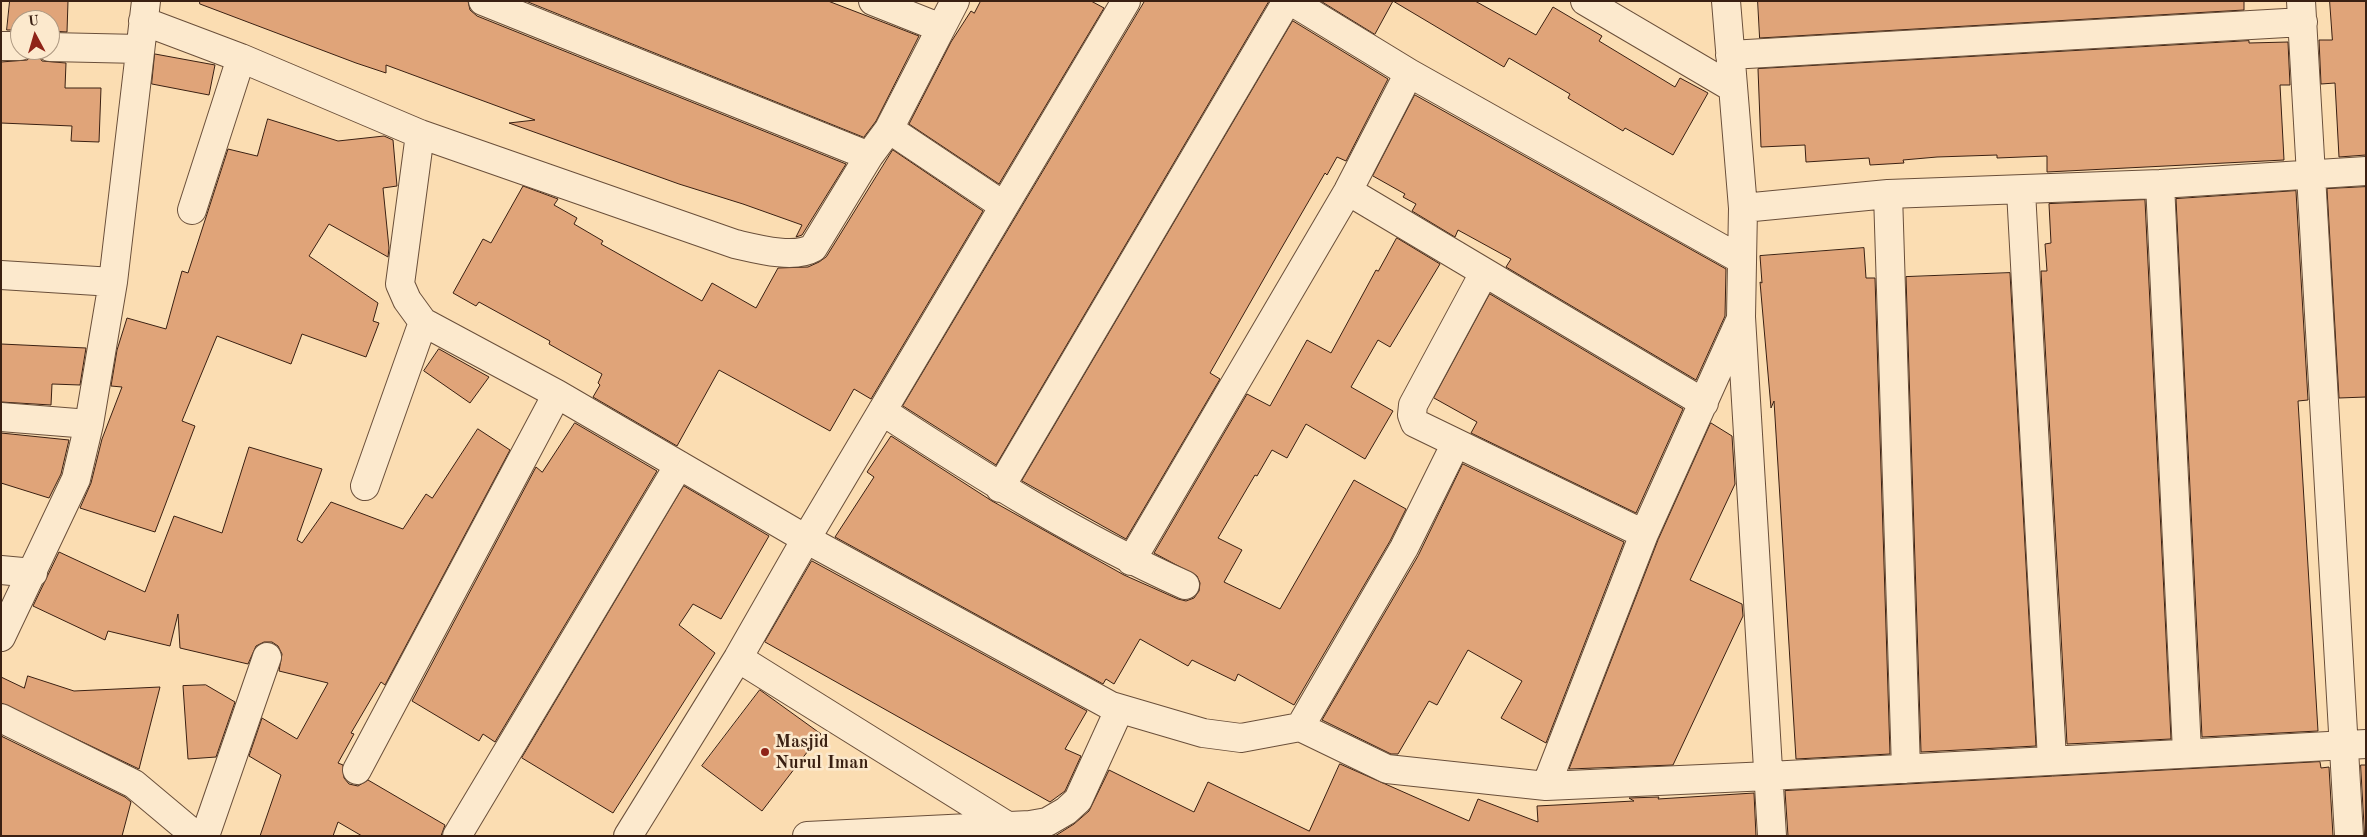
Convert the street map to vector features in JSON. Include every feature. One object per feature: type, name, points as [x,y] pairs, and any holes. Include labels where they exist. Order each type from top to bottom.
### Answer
[{"type":"street","points":[[483,1],[869,156]]},
{"type":"street","points":[[873,1],[941,28]]},
{"type":"street","points":[[1,637],[76,479],[89,424],[113,282],[144,11],[241,58],[420,134],[735,244],[766,251],[801,253],[813,248],[869,156],[889,129],[955,1]]},
{"type":"street","points":[[628,836],[738,658],[806,539],[1126,1]]},
{"type":"street","points":[[1000,488],[1289,1],[1409,73],[1742,260]]},
{"type":"street","points":[[1585,1],[1733,88]]},
{"type":"street","points":[[1726,1],[1743,208],[1741,317],[1772,836]]},
{"type":"street","points":[[1730,55],[2302,12],[2310,176],[2355,744],[2349,836]]},
{"type":"street","points":[[60,47],[140,49]]},
{"type":"street","points":[[192,210],[241,58]]},
{"type":"street","points":[[1130,561],[1348,191],[1409,73]]},
{"type":"street","points":[[889,129],[1004,206]]},
{"type":"street","points":[[420,134],[400,284],[407,300],[423,322],[557,394],[806,539],[1119,710],[1203,733],[1241,738],[1300,727],[1387,769],[1546,786],[1906,769],[2355,744]]},
{"type":"street","points":[[1743,208],[1888,194],[2020,191],[2310,176],[2366,171]]},
{"type":"street","points":[[2160,184],[2187,752]]},
{"type":"street","points":[[1348,191],[1704,403]]},
{"type":"street","points":[[2020,191],[2052,760]]},
{"type":"street","points":[[1888,194],[1906,769]]},
{"type":"street","points":[[1484,273],[1414,406],[1412,412],[1415,423],[1644,534]]},
{"type":"street","points":[[1,275],[113,282]]},
{"type":"street","points":[[1546,786],[1644,534],[1741,317]]},
{"type":"street","points":[[365,486],[423,322]]},
{"type":"street","points":[[357,770],[557,394]]},
{"type":"street","points":[[882,411],[1000,488],[1130,561],[1185,585]]},
{"type":"street","points":[[1,417],[89,424]]},
{"type":"street","points":[[1300,727],[1404,548],[1456,443]]},
{"type":"street","points":[[457,836],[679,465]]},
{"type":"street","points":[[1,570],[33,573]]},
{"type":"street","points":[[205,836],[267,657]]},
{"type":"street","points":[[738,658],[1008,826]]},
{"type":"street","points":[[807,836],[931,833],[1048,822],[1066,811],[1078,800],[1119,710]]},
{"type":"street","points":[[1,718],[134,784],[196,836]]},
{"type":"building","points":[[10,1],[68,1],[67,32],[60,32],[60,10],[10,10],[10,30],[7,30]]},
{"type":"building","points":[[200,1],[468,1],[470,10],[477,16],[846,164],[802,235],[796,237],[802,225],[679,184],[509,123],[535,120],[386,65],[386,73],[356,63],[200,4]]},
{"type":"building","points":[[526,1],[828,1],[919,36],[876,121],[864,137]]},
{"type":"building","points":[[981,1],[1091,1],[1104,8],[999,184],[909,124],[951,42],[971,11],[974,13]]},
{"type":"building","points":[[1145,1],[1269,1],[996,465],[903,406]]},
{"type":"building","points":[[1321,1],[1393,1],[1375,34]]},
{"type":"building","points":[[1393,1],[1475,1],[1536,35],[1553,7],[1602,36],[1599,41],[1675,87],[1680,78],[1708,93],[1673,155],[1625,128],[1623,131],[1568,98],[1570,94],[1509,58],[1504,67]]},
{"type":"building","points":[[1758,1],[2244,1],[2244,10],[1760,38]]},
{"type":"building","points":[[2330,1],[2366,1],[2366,155],[2339,157],[2335,83],[2321,84],[2319,40],[2332,40]]},
{"type":"building","points":[[1293,21],[1388,79],[1346,161],[1337,157],[1327,175],[1325,173],[1210,373],[1220,379],[1126,539],[1022,481]]},
{"type":"building","points":[[2249,41],[2249,43],[2288,42],[2290,85],[2280,85],[2284,160],[2047,172],[2047,156],[1997,158],[1997,155],[1937,157],[1903,160],[1904,163],[1870,165],[1869,158],[1806,162],[1805,145],[1761,147],[1758,69]]},
{"type":"building","points":[[155,54],[215,65],[209,95],[152,84]]},
{"type":"building","points":[[41,60],[66,63],[65,88],[101,88],[99,142],[71,141],[72,126],[1,123],[1,62]]},
{"type":"building","points":[[1415,95],[1726,269],[1725,316],[1696,380],[1506,267],[1511,259],[1458,230],[1455,237],[1412,211],[1416,204],[1403,197],[1405,194],[1373,176]]},
{"type":"building","points":[[268,119],[338,141],[384,136],[393,140],[397,186],[383,188],[389,248],[388,257],[329,224],[309,256],[378,303],[373,321],[379,323],[366,357],[302,334],[291,364],[217,336],[182,421],[195,426],[155,532],[80,508],[91,483],[102,439],[122,387],[111,386],[117,350],[127,318],[166,329],[182,271],[188,273],[228,149],[257,156]]},
{"type":"building","points":[[893,150],[983,211],[871,399],[854,389],[830,431],[719,370],[677,446],[593,397],[600,385],[598,383],[602,374],[549,344],[550,341],[479,302],[476,306],[453,293],[483,239],[491,243],[523,186],[558,199],[554,205],[577,218],[574,224],[603,241],[601,244],[702,301],[712,283],[756,308],[778,268],[808,267],[826,257]]},
{"type":"building","points":[[2366,187],[2366,397],[2339,398],[2327,189]]},
{"type":"building","points":[[2296,191],[2308,400],[2298,401],[2318,731],[2202,737],[2176,199]]},
{"type":"building","points":[[2145,200],[2171,739],[2067,744],[2041,271],[2047,271],[2045,244],[2051,243],[2049,204]]},
{"type":"building","points":[[1397,238],[1440,264],[1390,347],[1378,340],[1351,387],[1393,411],[1365,459],[1306,424],[1287,458],[1272,450],[1218,538],[1242,550],[1224,582],[1280,609],[1354,480],[1406,509],[1390,541],[1294,705],[1238,674],[1235,681],[1192,660],[1188,666],[1140,639],[1114,684],[1106,679],[1103,684],[835,537],[874,477],[867,472],[891,436],[992,501],[1124,575],[1178,599],[1186,601],[1194,598],[1199,591],[1200,583],[1197,576],[1154,553],[1247,394],[1270,406],[1307,340],[1331,353],[1376,270],[1378,271]]},
{"type":"building","points":[[1864,248],[1866,278],[1875,278],[1890,754],[1796,759],[1774,401],[1771,408],[1760,282],[1762,283],[1760,256]]},
{"type":"building","points":[[2010,273],[2036,746],[1921,752],[1906,277]]},
{"type":"building","points":[[1490,294],[1683,409],[1636,513],[1471,433],[1477,422],[1434,398]]},
{"type":"building","points":[[1,344],[86,348],[80,385],[52,384],[51,405],[1,402]]},
{"type":"building","points":[[439,349],[489,377],[470,403],[424,371]]},
{"type":"building","points":[[575,423],[657,471],[495,742],[483,734],[479,741],[412,701],[536,467],[542,472]]},
{"type":"building","points":[[1711,423],[1732,436],[1735,484],[1690,580],[1742,604],[1743,616],[1673,765],[1569,769],[1658,540]]},
{"type":"building","points":[[478,429],[510,450],[385,685],[381,682],[351,733],[354,734],[338,763],[343,765],[344,778],[349,784],[358,786],[368,780],[445,825],[441,836],[362,836],[338,822],[333,836],[260,836],[281,775],[249,756],[262,718],[297,739],[328,683],[279,671],[282,654],[278,646],[272,642],[264,642],[256,646],[248,664],[180,648],[178,614],[170,646],[108,631],[105,640],[33,606],[59,552],[145,592],[174,516],[222,533],[249,447],[322,469],[297,540],[302,543],[331,502],[403,529],[426,494],[432,498]]},
{"type":"building","points":[[1,433],[69,440],[61,474],[49,498],[1,483]]},
{"type":"building","points":[[1463,464],[1624,542],[1546,743],[1501,718],[1522,681],[1468,650],[1437,705],[1429,701],[1398,754],[1391,754],[1322,720],[1418,556]]},
{"type":"building","points":[[684,486],[769,536],[721,619],[693,604],[679,625],[715,653],[613,813],[522,758]]},
{"type":"building","points":[[812,561],[1087,711],[1065,749],[1081,756],[1065,791],[1050,802],[765,642]]},
{"type":"building","points":[[28,676],[74,691],[160,687],[139,769],[1,703],[1,677],[24,688]]},
{"type":"building","points":[[206,685],[235,702],[216,757],[188,759],[183,686]]},
{"type":"building","points":[[760,690],[821,734],[762,811],[702,766]]},
{"type":"building","points":[[1,736],[125,797],[131,802],[122,836],[1,836]]},
{"type":"building","points":[[2320,762],[2321,768],[2329,767],[2333,836],[1788,836],[1785,791]]},
{"type":"building","points":[[1340,764],[1469,821],[1478,799],[1538,822],[1537,806],[1634,801],[1629,798],[1659,797],[1658,799],[1754,793],[1756,836],[1055,836],[1074,824],[1089,811],[1109,770],[1194,812],[1208,782],[1309,831]]},
{"type":"building","points":[[2361,765],[2366,765],[2366,836],[2365,836]]},
{"type":"place","name":"Masjid Nurul Iman","points":[[765,752]]}]
